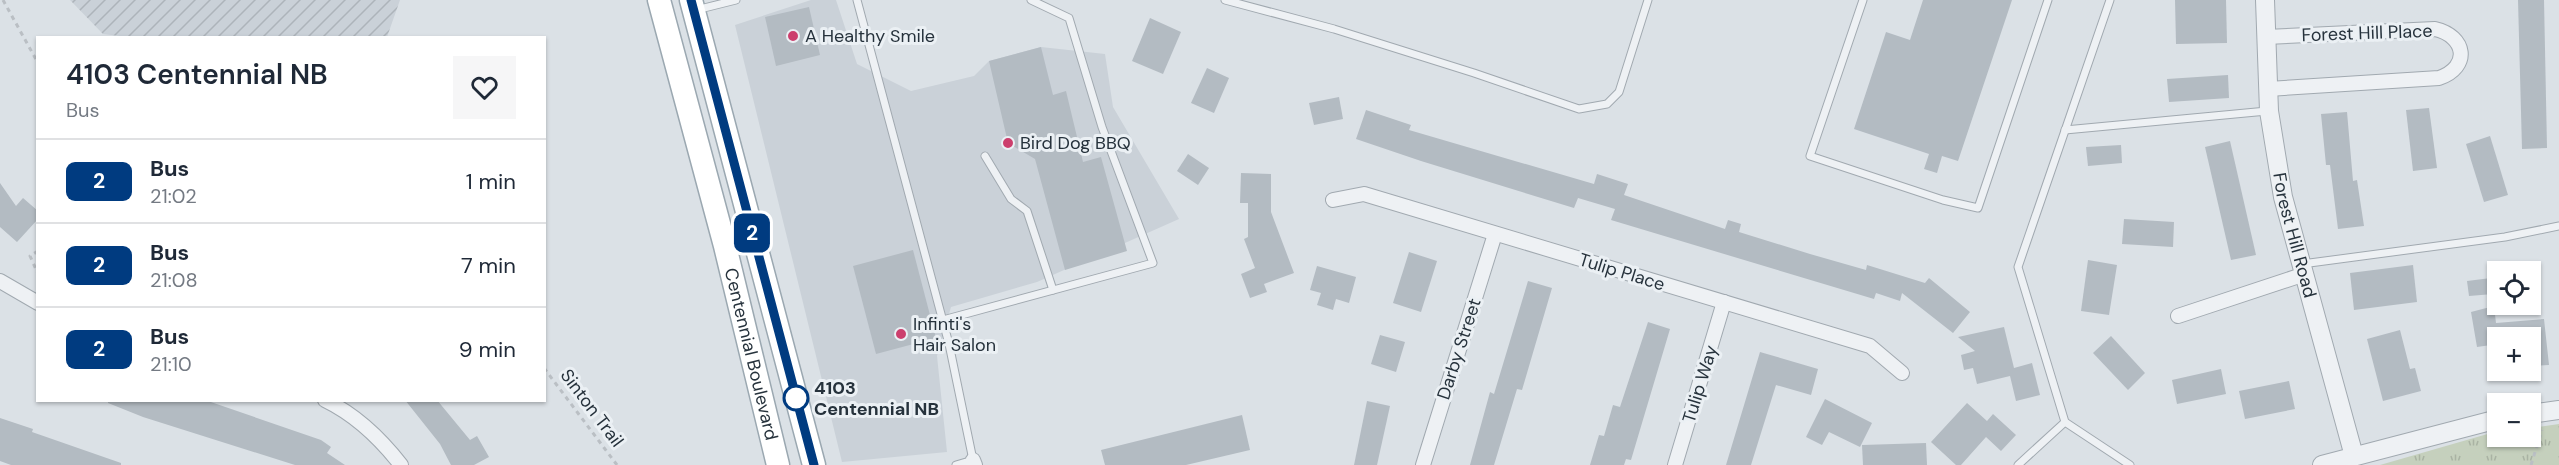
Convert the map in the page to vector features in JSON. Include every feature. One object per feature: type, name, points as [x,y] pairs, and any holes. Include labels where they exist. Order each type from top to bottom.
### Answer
[{"type":"main road","name":"Centennial Boulevard","points":[[659,0],[725,246],[778,465]]},
{"type":"main road","name":"Centennial Boulevard","points":[[692,5],[814,465]]},
{"type":"street","name":"Forest Hill Road","points":[[2265,0],[2269,111],[2283,197],[2301,270],[2355,460]]},
{"type":"street","name":"Forest Hill Place","points":[[2266,37],[2435,29],[2447,31],[2457,40],[2461,53],[2459,65],[2452,74],[2439,78],[2268,89]]},
{"type":"street","name":"Tulip Place","points":[[1333,200],[1364,194],[1870,346],[1902,373]]},
{"type":"street","name":"Darby Street","points":[[1423,465],[1495,234]]},
{"type":"street","points":[[2178,316],[2301,270]]},
{"type":"street","points":[[0,281],[36,302]]},
{"type":"street","name":"Tulip Way","points":[[1675,465],[1724,302]]},
{"type":"street","points":[[328,402],[355,418],[375,435],[401,465]]},
{"type":"street","points":[[2541,412],[2559,410]]},
{"type":"street","points":[[2322,465],[2355,460],[2487,422]]},
{"type":"lane","points":[[692,5],[736,0]]},
{"type":"lane","points":[[857,0],[943,320],[974,463],[956,465]]},
{"type":"lane","points":[[943,320],[1153,263],[1102,127],[1069,18],[1031,0]]},
{"type":"lane","points":[[1225,0],[1334,29],[1579,109],[1607,104],[1619,93],[1648,0]]},
{"type":"lane","points":[[1863,0],[1810,156],[1943,200],[1978,208],[2048,0]]},
{"type":"lane","points":[[2110,0],[2018,267],[2065,422],[2130,465]]},
{"type":"lane","points":[[2065,130],[2269,111]]},
{"type":"lane","points":[[985,156],[1011,199],[1027,211],[1053,290]]},
{"type":"lane","points":[[2301,270],[2559,226]]},
{"type":"lane","points":[[2018,465],[2065,422]]},
{"type":"path","points":[[3,0],[36,59]]},
{"type":"path","points":[[36,252],[30,255],[36,269]]},
{"type":"path","name":"Sinton Trail","points":[[546,371],[617,465]]},
{"type":"path","points":[[2530,465],[2542,430]]},
{"type":"shaded area","points":[[70,0],[400,0],[387,36],[120,36],[103,34]]},
{"type":"shaded area","points":[[811,0],[836,0],[857,64],[911,91],[974,76],[989,61],[1041,47],[1105,54],[1113,107],[1179,219],[1037,282],[951,307],[937,356],[947,452],[842,462],[735,25]]},
{"type":"green space","points":[[2559,424],[2559,465],[2380,465],[2487,434],[2487,447],[2541,447],[2541,427]]},
{"type":"building","points":[[1923,0],[2012,0],[1958,161],[1942,156],[1937,173],[1924,169],[1929,154],[1854,129],[1886,32],[1910,40]]},
{"type":"building","points":[[2175,0],[2226,0],[2227,43],[2176,44]]},
{"type":"building","points":[[2518,0],[2544,0],[2547,148],[2522,149]]},
{"type":"building","name":"A Healthy Smile","points":[[809,7],[820,55],[776,66],[765,17]]},
{"type":"building","points":[[1150,18],[1181,32],[1163,74],[1132,61]]},
{"type":"building","points":[[1041,47],[1053,95],[1066,91],[1083,162],[1101,157],[1127,251],[1065,270],[1035,159],[1008,143],[989,61]]},
{"type":"building","points":[[1207,68],[1229,78],[1214,113],[1191,103]]},
{"type":"building","points":[[2228,75],[2229,98],[2169,102],[2167,79]]},
{"type":"building","points":[[1339,97],[1343,119],[1314,125],[1309,103]]},
{"type":"building","points":[[2429,108],[2437,168],[2413,171],[2406,110]]},
{"type":"building","points":[[1366,110],[1411,125],[1409,130],[1594,184],[1597,174],[1628,184],[1624,195],[1725,229],[1728,220],[1741,224],[1739,232],[1810,254],[1866,270],[1867,265],[1925,283],[1929,278],[1970,312],[1953,333],[1902,293],[1900,301],[1876,293],[1874,299],[1611,220],[1615,209],[1578,198],[1574,208],[1421,161],[1356,139]]},
{"type":"building","points":[[2347,112],[2353,181],[2357,180],[2364,226],[2338,229],[2330,165],[2326,165],[2321,114]]},
{"type":"building","points":[[2490,136],[2508,195],[2484,202],[2466,144]]},
{"type":"building","points":[[2230,141],[2256,255],[2231,260],[2205,147]]},
{"type":"building","points":[[2121,145],[2122,163],[2088,166],[2086,147]]},
{"type":"building","points":[[1188,154],[1209,168],[1198,185],[1177,171]]},
{"type":"building","points":[[1241,173],[1271,174],[1271,212],[1294,273],[1264,284],[1267,292],[1250,298],[1241,274],[1255,268],[1244,239],[1248,237],[1248,203],[1240,203]]},
{"type":"building","points":[[0,183],[16,206],[23,198],[36,209],[36,221],[17,242],[0,227]]},
{"type":"building","points":[[2124,219],[2174,222],[2173,247],[2122,244]]},
{"type":"building","points":[[913,250],[936,338],[876,354],[853,266]]},
{"type":"building","points":[[1409,252],[1437,261],[1421,312],[1393,303]]},
{"type":"building","points":[[2088,260],[2117,265],[2109,315],[2081,311]]},
{"type":"building","points":[[2413,265],[2417,302],[2354,310],[2350,273]]},
{"type":"building","points":[[1317,266],[1356,277],[1349,303],[1336,299],[1333,310],[1317,305],[1321,293],[1310,290]]},
{"type":"building","points":[[2487,278],[2487,294],[2469,296],[2467,281]]},
{"type":"building","points":[[1528,281],[1552,288],[1522,390],[1517,389],[1494,465],[1470,465],[1490,392],[1494,394]]},
{"type":"building","points":[[2487,308],[2487,315],[2495,315],[2496,323],[2544,319],[2549,365],[2541,365],[2541,327],[2487,327],[2487,346],[2477,347],[2471,312]]},
{"type":"building","points":[[1648,322],[1670,329],[1631,460],[1626,459],[1624,465],[1590,465],[1599,435],[1604,436],[1613,405],[1620,407]]},
{"type":"building","points":[[2004,327],[2014,368],[2032,363],[2040,395],[2016,401],[2010,376],[1977,384],[1973,368],[1964,370],[1961,355],[1975,351],[1958,337]]},
{"type":"building","points":[[2400,330],[2410,369],[2415,368],[2421,391],[2383,401],[2367,339]]},
{"type":"building","points":[[1380,335],[1405,342],[1396,372],[1371,364]]},
{"type":"building","points":[[2111,336],[2145,373],[2128,390],[2093,353]]},
{"type":"building","points":[[1760,352],[1818,369],[1811,395],[1776,385],[1751,465],[1726,465]]},
{"type":"building","points":[[2221,369],[2226,394],[2177,404],[2172,380]]},
{"type":"building","points":[[2289,381],[2295,409],[2245,419],[2239,391]]},
{"type":"building","points":[[1825,399],[1872,423],[1860,447],[1829,432],[1822,445],[1806,437]]},
{"type":"building","points":[[1367,401],[1390,406],[1377,465],[1354,465]]},
{"type":"building","points":[[211,402],[321,440],[331,447],[327,453],[345,465],[295,465],[143,417],[108,403]]},
{"type":"building","points":[[407,402],[439,402],[470,440],[477,436],[489,457],[474,465],[451,465],[440,444]]},
{"type":"building","points":[[1967,403],[1987,421],[1993,414],[2016,435],[2001,451],[1986,437],[1961,465],[1956,465],[1931,442]]},
{"type":"building","points":[[1242,415],[1250,450],[1186,465],[1105,465],[1101,450]]},
{"type":"building","points":[[0,418],[33,429],[32,432],[121,463],[121,465],[11,465],[0,461]]},
{"type":"building","points":[[1926,443],[1927,465],[1863,465],[1862,445]]},
{"type":"bus line","name":"2","points":[[691,0],[814,465]]},
{"type":"place","name":"A Healthy Smile","points":[[793,36]]},
{"type":"place","name":"Bird Dog BBQ","points":[[1008,143]]},
{"type":"place","name":"Infinti's Hair Salon","points":[[901,334]]},
{"type":"place","name":"4103 Centennial NB","points":[[796,398]]}]
